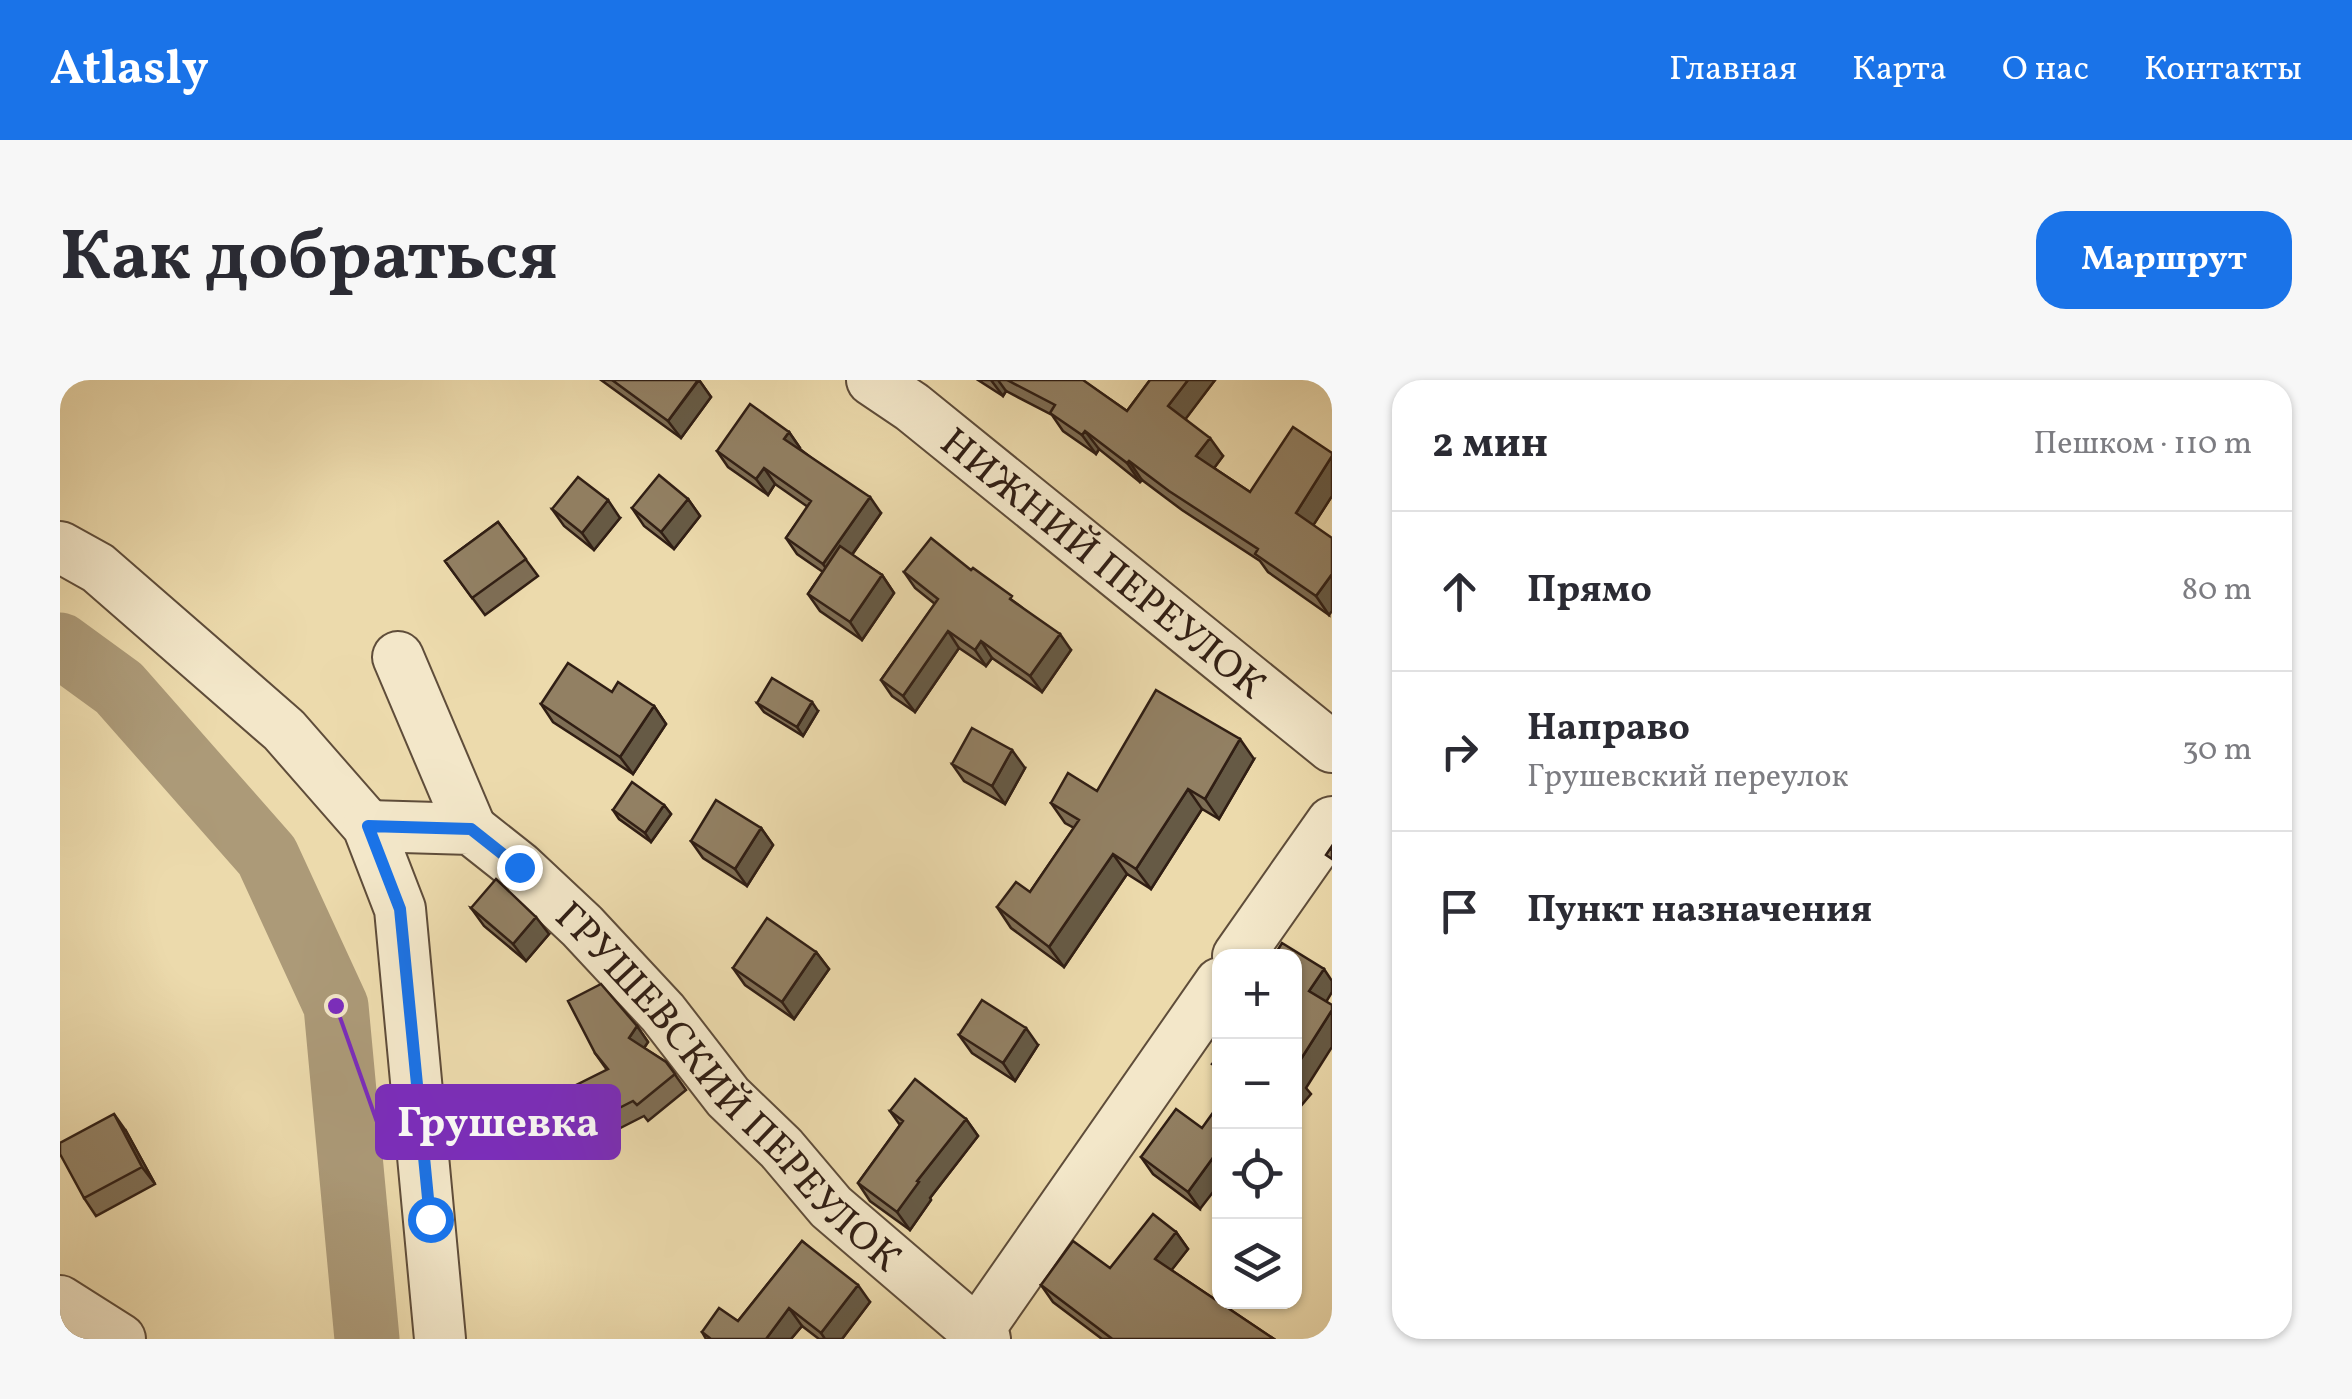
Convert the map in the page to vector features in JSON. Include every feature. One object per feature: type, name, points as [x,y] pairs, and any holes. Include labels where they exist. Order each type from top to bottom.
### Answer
[{"type":"street","name":"НИЖНИЙ ПЕРЕУЛОК","points":[[872,380],[912,407],[1332,747]]},
{"type":"street","points":[[60,548],[98,568],[284,730],[368,826],[400,909],[440,1339]]},
{"type":"street","name":"ГРУШЕВСКИЙ ПЕРЕУЛОК","points":[[398,658],[471,829],[582,926],[663,1013],[728,1097],[781,1148],[831,1207],[978,1337]]},
{"type":"street","points":[[1243,949],[1332,822]]},
{"type":"street","points":[[368,826],[471,829]]},
{"type":"street","points":[[978,1337],[1212,996]]},
{"type":"street","points":[[60,1301],[120,1339]]},
{"type":"building","points":[[612,380],[698,380],[668,421]]},
{"type":"building","points":[[1007,380],[1083,380],[1127,411],[1150,380],[1188,380],[1168,406],[1210,438],[1196,456],[1250,492],[1293,427],[1332,453],[1296,513],[1332,538],[1332,574],[1316,596],[1255,554],[1258,549],[1085,431],[1082,435],[1050,413],[1055,405]]},
{"type":"building","points":[[750,404],[789,432],[784,439],[870,497],[823,564],[786,538],[811,501],[764,468],[756,479],[717,451]]},
{"type":"building","points":[[659,475],[688,499],[661,532],[632,508]]},
{"type":"building","points":[[578,477],[608,500],[582,533],[552,509]]},
{"type":"building","points":[[498,522],[526,559],[472,598],[445,561]]},
{"type":"building","points":[[931,538],[1060,634],[1030,676],[981,641],[975,650],[948,631],[903,696],[881,680],[938,599],[904,572]]},
{"type":"building","points":[[840,546],[882,575],[850,622],[808,594]]},
{"type":"building","points":[[568,663],[612,692],[618,682],[654,706],[620,757],[541,704]]},
{"type":"building","points":[[772,678],[812,702],[797,727],[757,703]]},
{"type":"building","points":[[1156,690],[1240,739],[1205,799],[1188,789],[1136,869],[1113,854],[1049,947],[997,907],[1016,882],[1030,892],[1079,820],[1051,803],[1068,773],[1097,791]]},
{"type":"building","points":[[972,728],[1012,750],[992,786],[952,764]]},
{"type":"building","points":[[632,782],[664,805],[645,833],[613,810]]},
{"type":"building","points":[[716,800],[761,828],[735,869],[691,841]]},
{"type":"building","points":[[496,879],[536,917],[513,944],[471,908]]},
{"type":"building","points":[[767,918],[816,952],[782,1002],[733,968]]},
{"type":"building","points":[[1302,955],[1324,969],[1309,991],[1332,1005],[1302,1057]]},
{"type":"building","points":[[601,984],[637,1026],[629,1038],[666,1062],[675,1074],[637,1105],[633,1101],[574,1131],[556,1095],[608,1069],[595,1053],[568,1001]]},
{"type":"building","points":[[982,1000],[1026,1028],[1003,1063],[959,1035]]},
{"type":"building","points":[[915,1079],[966,1119],[897,1212],[858,1183],[903,1121],[890,1111]]},
{"type":"building","points":[[1176,1109],[1202,1128],[1212,1114],[1212,1159],[1188,1192],[1141,1157]]},
{"type":"building","points":[[114,1114],[142,1167],[84,1198],[60,1154],[60,1143]]},
{"type":"building","points":[[1153,1214],[1176,1232],[1155,1259],[1212,1297],[1212,1309],[1229,1309],[1274,1339],[1110,1339],[1041,1285],[1073,1241],[1110,1268]]},
{"type":"building","points":[[802,1241],[858,1285],[821,1333],[789,1308],[766,1339],[711,1339],[702,1332],[719,1308],[738,1321]]},
{"type":"waterway","points":[[60,645],[119,688],[267,856],[336,1006],[367,1339]]},
{"type":"place","name":"Грушевка","points":[[336,1006]]},
{"type":"route","points":[[430,1219],[400,909],[368,826],[471,829],[519,867]]}]
